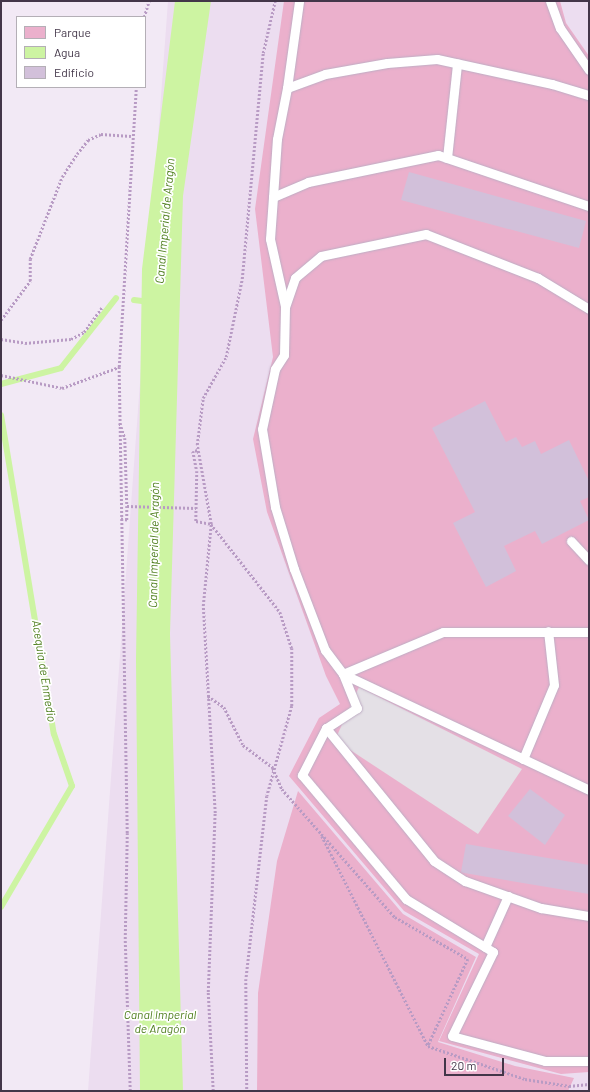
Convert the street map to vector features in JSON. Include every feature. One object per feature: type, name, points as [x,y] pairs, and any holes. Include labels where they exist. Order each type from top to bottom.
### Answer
[{"type":"lane","points":[[299,1],[287,88],[277,139],[270,238],[285,307],[284,355],[275,369],[262,430],[275,507],[294,569],[325,650],[343,674],[357,708],[326,728],[302,775],[406,899],[493,952],[452,1036],[545,1061],[589,1061]]},
{"type":"lane","points":[[550,1],[560,28],[589,70]]},
{"type":"lane","points":[[287,88],[325,74],[387,63],[437,59],[552,84],[589,95]]},
{"type":"lane","points":[[447,158],[457,64]]},
{"type":"lane","points":[[273,197],[308,182],[438,155],[589,206]]},
{"type":"lane","points":[[285,307],[295,278],[321,256],[426,234],[538,278],[589,310]]},
{"type":"lane","points":[[571,541],[589,560]]},
{"type":"lane","points":[[523,759],[554,685],[548,631]]},
{"type":"lane","points":[[343,674],[443,632],[589,632]]},
{"type":"lane","points":[[343,674],[589,790]]},
{"type":"lane","points":[[326,728],[434,861],[465,881],[541,908],[589,916]]},
{"type":"lane","points":[[484,947],[508,896]]},
{"type":"path","points":[[144,16],[149,1]]},
{"type":"path","points":[[213,1091],[208,992],[215,813],[203,606],[211,524],[197,451],[203,398],[226,357],[242,279],[263,53],[275,1]]},
{"type":"path","points":[[130,1091],[125,939],[127,833],[120,519],[119,367],[131,136],[136,88]]},
{"type":"path","points":[[1,320],[30,281],[30,259],[62,177],[77,154],[88,140],[101,134],[131,136]]},
{"type":"path","points":[[1,339],[25,343],[71,339],[84,332],[102,307]]},
{"type":"path","points":[[1,375],[62,388],[119,367]]},
{"type":"path","points":[[119,421],[125,438],[127,506],[127,520],[120,519]]},
{"type":"path","points":[[197,451],[193,451],[197,471],[196,521],[211,524],[280,612],[292,648],[292,706],[273,768],[267,796],[246,979],[247,1091]]},
{"type":"path","points":[[127,506],[196,508]]},
{"type":"path","points":[[208,696],[224,707],[243,745],[273,768],[282,789],[395,917],[468,959],[428,1046]]},
{"type":"path","points":[[321,834],[428,1046],[525,1080],[569,1086],[589,1084]]},
{"type":"shaded area","points":[[168,1],[589,1],[589,1091],[88,1091]]},
{"type":"shaded area","points":[[359,687],[522,769],[478,834],[335,740]]},
{"type":"green space","points":[[284,1],[560,1],[566,23],[589,56],[589,1072],[561,1074],[439,1041],[479,954],[404,911],[289,776],[319,718],[340,704],[326,676],[267,512],[253,439],[273,357],[255,209]]},
{"type":"green space","points":[[298,791],[403,914],[476,957],[438,1042],[515,1066],[574,1078],[568,1091],[257,1091],[258,993],[277,861]]},
{"type":"water","name":"Canal Imperial de Aragón","points":[[175,1],[211,1],[183,196],[170,634],[183,1091],[140,1091],[136,660],[142,269]]},
{"type":"building","points":[[409,172],[586,221],[579,248],[401,200]]},
{"type":"building","points":[[485,401],[506,442],[516,437],[522,447],[535,441],[541,454],[569,440],[589,481],[589,497],[580,501],[589,520],[542,544],[535,531],[504,546],[516,571],[486,587],[453,523],[475,512],[432,428]]},
{"type":"building","points":[[530,789],[565,815],[545,845],[508,816]]},
{"type":"building","points":[[466,844],[589,865],[589,894],[461,872]]},
{"type":"waterway","name":"Acequia de Enmedio","points":[[1,384],[61,368],[116,298]]},
{"type":"waterway","name":"Acequia de Enmedio","points":[[134,300],[150,302]]},
{"type":"waterway","name":"Acequia de Enmedio","points":[[1,415],[54,734],[72,786],[1,907]]}]
